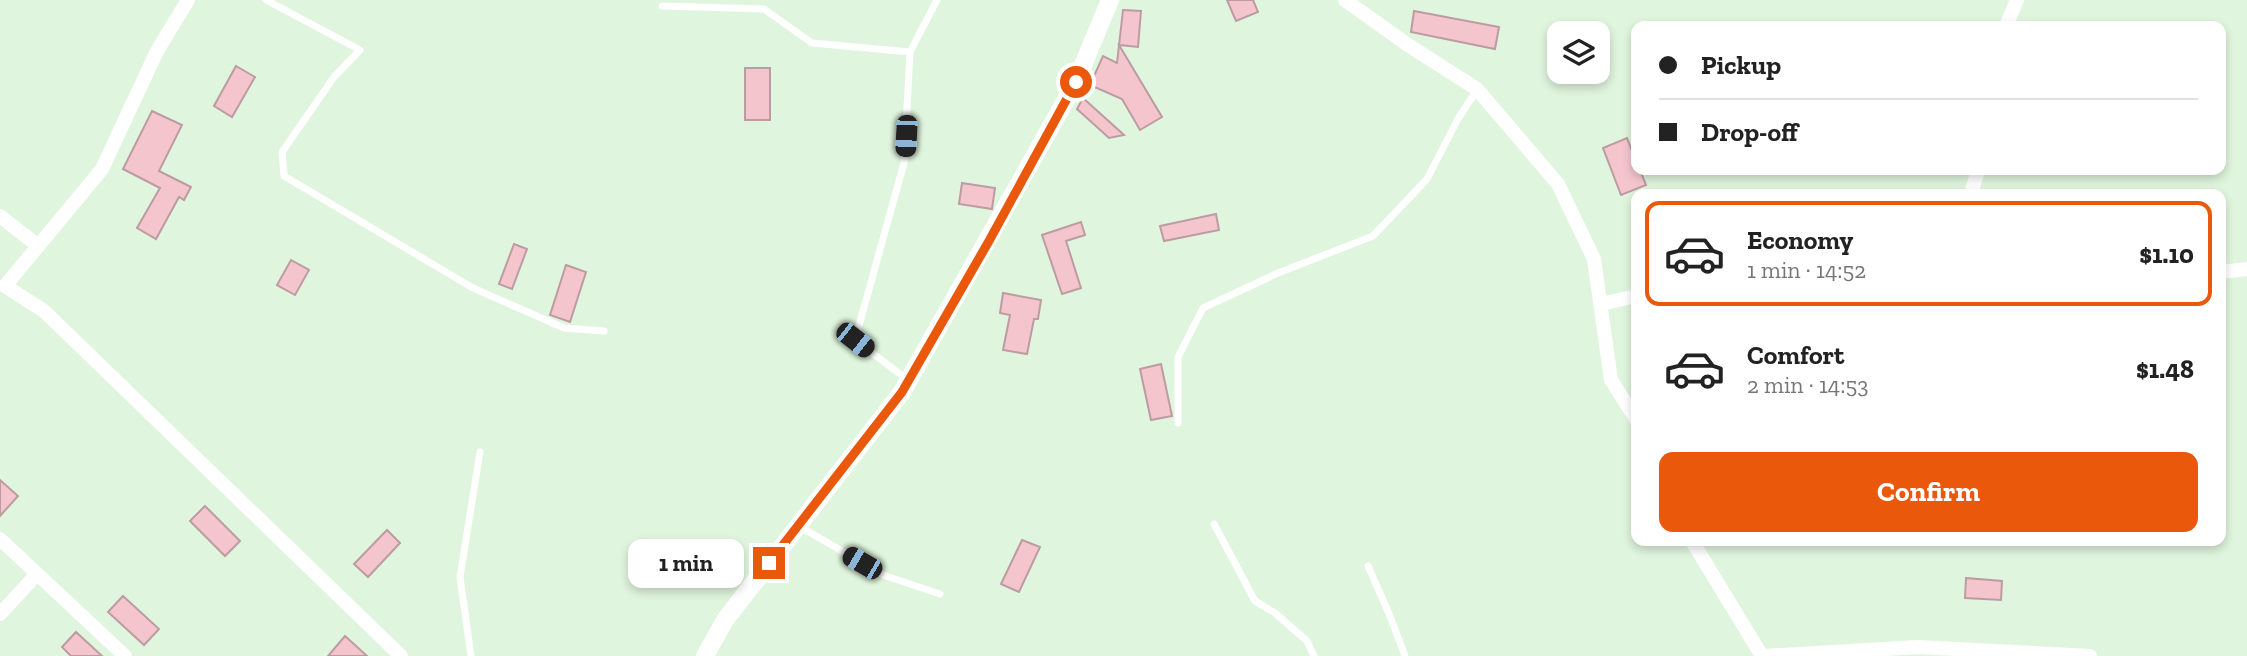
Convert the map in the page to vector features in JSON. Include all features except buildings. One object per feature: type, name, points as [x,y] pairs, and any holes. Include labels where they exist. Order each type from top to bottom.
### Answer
[{"type":"street","points":[[188,0],[157,51],[102,169],[2,290],[44,311],[401,656]]},
{"type":"street","points":[[705,656],[725,620],[902,392],[1076,82],[1110,0]]},
{"type":"street","points":[[1345,0],[1477,89],[1558,184],[1594,259],[1611,380],[1631,411]]},
{"type":"street","points":[[2008,21],[2017,0]]},
{"type":"street","points":[[0,216],[37,245]]},
{"type":"street","points":[[2226,271],[2247,269]]},
{"type":"street","points":[[1601,304],[1631,297]]},
{"type":"street","points":[[0,538],[125,656]]},
{"type":"street","points":[[1695,546],[1763,656],[1918,647],[2090,656]]},
{"type":"street","points":[[0,614],[37,574]]},
{"type":"lane","points":[[266,0],[360,50],[334,77],[282,152],[284,176],[473,288],[564,328],[604,331]]},
{"type":"lane","points":[[908,381],[855,340],[904,163],[910,52],[937,0]]},
{"type":"lane","points":[[662,6],[764,9],[812,43],[910,52]]},
{"type":"lane","points":[[1178,423],[1178,357],[1203,308],[1278,273],[1373,236],[1427,179],[1459,117],[1477,89]]},
{"type":"lane","points":[[471,656],[460,577],[480,452]]},
{"type":"lane","points":[[1214,524],[1255,601],[1275,613],[1307,641],[1314,656]]},
{"type":"lane","points":[[798,525],[883,575],[940,594]]},
{"type":"lane","points":[[1367,566],[1405,656]]},
{"type":"route","points":[[769,563],[902,392],[1076,82]]}]
